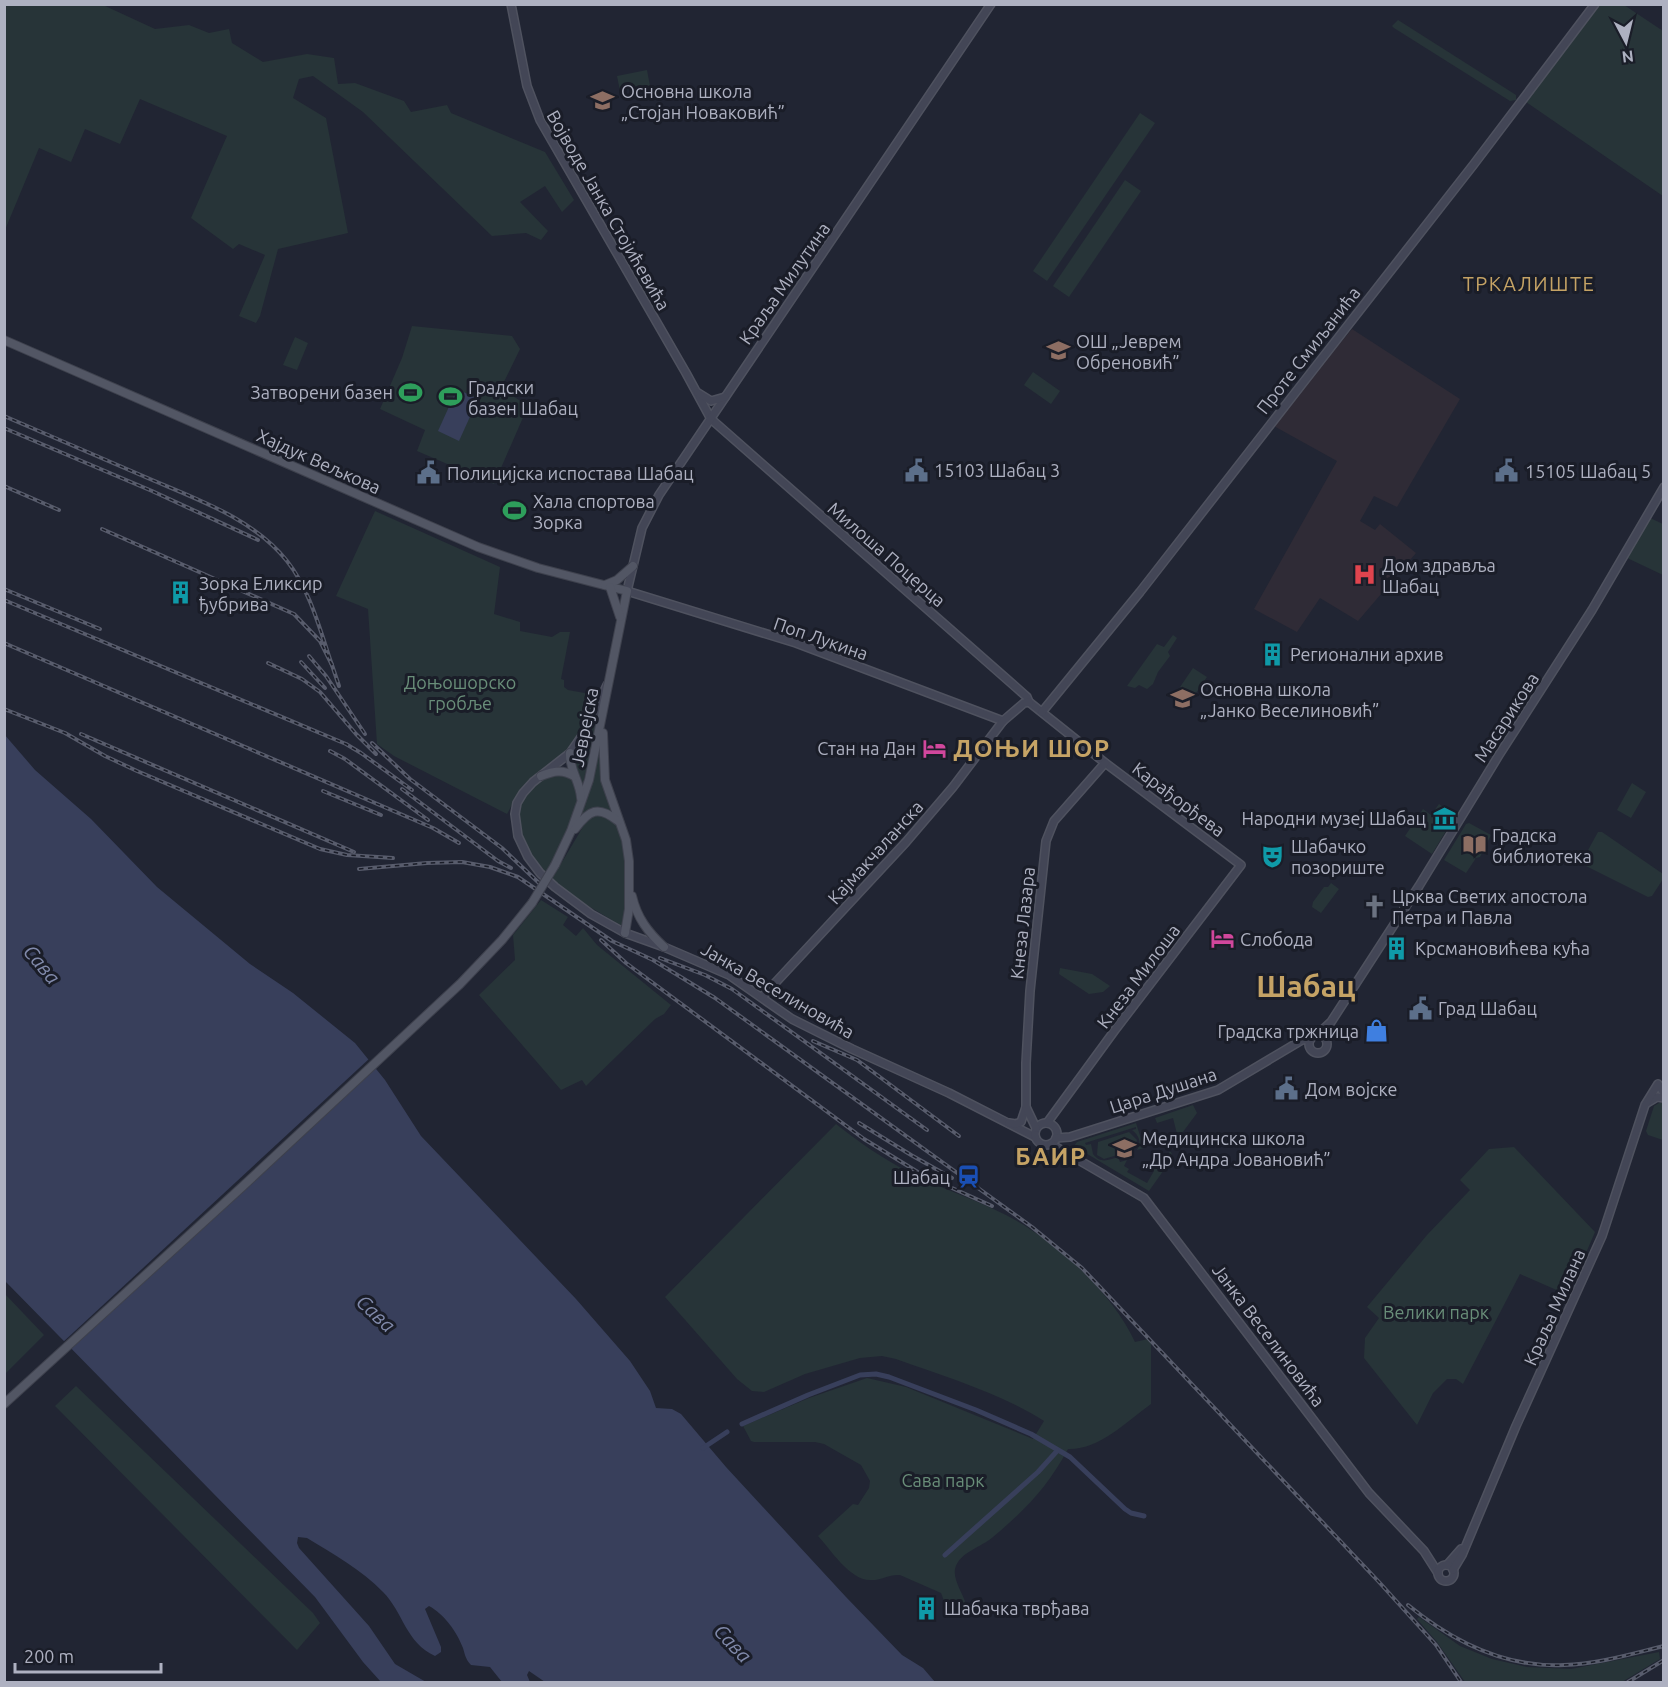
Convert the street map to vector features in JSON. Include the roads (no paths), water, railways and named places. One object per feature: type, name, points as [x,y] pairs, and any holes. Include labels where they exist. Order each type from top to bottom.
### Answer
[{"type":"main road","name":"Војводе Јанка Стојићевића","points":[[511,4],[527,86],[540,120],[711,419]]},
{"type":"main road","name":"Краља Милутина","points":[[627,591],[639,538],[650,510],[678,463],[711,419],[992,4]]},
{"type":"main road","name":"Проте Смиљанића","points":[[1042,712],[1140,592],[1474,164],[1594,4]]},
{"type":"main road","name":"Хајдук Вељкова","points":[[4,340],[478,547],[526,564],[627,591]]},
{"type":"main road","points":[[696,392],[711,401],[725,397]]},
{"type":"main road","name":"Милоша Поцерца","points":[[711,419],[1042,712]]},
{"type":"main road","name":"Масарикова","points":[[1371,960],[1592,610],[1664,488]]},
{"type":"main road","points":[[620,620],[607,586],[633,566]]},
{"type":"main road","name":"Јеврејска","points":[[4,1404],[422,1019],[486,958],[532,903],[555,865],[580,806],[600,726],[627,591]]},
{"type":"main road","name":"Поп Лукина","points":[[627,591],[796,643],[1003,721]]},
{"type":"main road","name":"Јанка Веселиновића","points":[[608,685],[600,696],[585,730],[570,753],[541,776],[523,793],[517,803],[515,825],[521,844],[540,873],[591,914],[625,933],[729,975],[792,1019],[1009,1124],[1035,1132],[1040,1144],[1055,1136],[1070,1156],[1144,1198],[1370,1493],[1424,1551],[1445,1569]]},
{"type":"main road","name":"Кајмакчаланска","points":[[762,998],[953,787],[1003,721],[1024,703],[1029,702]]},
{"type":"main road","name":"Карађорђева","points":[[1042,712],[1105,763],[1241,865]]},
{"type":"main road","points":[[600,726],[603,735],[605,780],[620,822],[629,861],[630,885],[625,933]]},
{"type":"main road","points":[[570,753],[569,762],[579,783],[580,806]]},
{"type":"main road","name":"Кнеза Лазара","points":[[1035,1132],[1026,1107],[1029,996],[1046,841],[1056,818],[1105,763]]},
{"type":"main road","points":[[541,776],[562,770],[575,777]]},
{"type":"main road","points":[[568,838],[587,815],[595,811],[610,814],[620,822]]},
{"type":"main road","name":"Кнеза Милоша","points":[[1035,1132],[1059,1106],[1241,865]]},
{"type":"main road","points":[[630,885],[640,919],[652,936],[664,947]]},
{"type":"main road","name":"Цара Душана","points":[[1055,1136],[1073,1135],[1218,1090],[1305,1038],[1313,1037],[1331,1022],[1371,960]]},
{"type":"main road","name":"Цара Душана","points":[[1326,1041],[1331,1022]]},
{"type":"main road","points":[[1313,1037],[1323,1037],[1326,1041],[1326,1046],[1321,1052],[1311,1049],[1310,1044],[1313,1037]]},
{"type":"main road","name":"Цара Душана","points":[[1287,1050],[1301,1046],[1311,1049]]},
{"type":"main road","name":"Краља Милана","points":[[1445,1569],[1467,1539],[1602,1236],[1645,1105],[1658,1084],[1664,1093]]},
{"type":"main road","points":[[1645,1105],[1653,1098],[1664,1098]]},
{"type":"main road","name":"Кнеза Милоша","points":[[1055,1136],[1059,1106]]},
{"type":"main road","points":[[1009,1124],[1019,1123],[1026,1107],[1045,1123],[1055,1136]]},
{"type":"main road","points":[[1070,1156],[1066,1144],[1073,1135]]},
{"type":"water","points":[[457,389],[478,399],[459,441],[438,431]]},
{"type":"water","name":"Сава","points":[[4,734],[35,770],[91,819],[157,887],[250,964],[293,993],[355,1043],[385,1080],[421,1136],[576,1299],[630,1361],[650,1391],[656,1408],[672,1409],[681,1414],[726,1467],[846,1597],[902,1655],[923,1668],[935,1682],[545,1682],[529,1671],[527,1675],[530,1682],[502,1682],[490,1667],[471,1665],[454,1630],[435,1609],[429,1606],[425,1609],[441,1647],[441,1652],[435,1656],[417,1643],[390,1600],[375,1584],[357,1569],[327,1550],[307,1538],[298,1537],[299,1548],[369,1626],[395,1664],[426,1682],[381,1682],[363,1662],[315,1597],[5,1281]]},
{"type":"waterway","points":[[742,1424],[860,1375],[876,1374],[976,1410],[1031,1434],[1070,1457],[1125,1509],[1144,1516]]},
{"type":"waterway","points":[[703,1448],[727,1432]]},
{"type":"waterway","points":[[945,1555],[1038,1472],[1057,1451]]},
{"type":"railway","points":[[4,416],[221,510],[257,532],[273,546],[295,572],[314,611],[332,665]]},
{"type":"railway","points":[[4,428],[152,491],[258,540]]},
{"type":"railway","points":[[4,486],[59,510]]},
{"type":"railway","points":[[102,529],[294,614],[320,641],[339,686]]},
{"type":"railway","points":[[4,589],[100,629]]},
{"type":"railway","points":[[4,600],[346,744],[412,790]]},
{"type":"railway","points":[[4,643],[433,828],[459,843]]},
{"type":"railway","points":[[309,656],[326,676],[365,734]]},
{"type":"railway","points":[[301,662],[325,688]]},
{"type":"railway","points":[[268,663],[302,679],[320,692],[376,754]]},
{"type":"railway","points":[[4,709],[65,733],[137,771],[320,849],[347,855],[393,858]]},
{"type":"railway","points":[[81,734],[354,852]]},
{"type":"railway","points":[[372,743],[410,779],[502,848],[539,883]]},
{"type":"railway","points":[[330,751],[345,759],[428,820]]},
{"type":"railway","points":[[402,789],[498,861],[511,868]]},
{"type":"railway","points":[[323,791],[381,815]]},
{"type":"railway","points":[[359,869],[462,862],[490,867],[518,877],[612,941],[653,960],[715,998],[1032,1227],[1082,1268],[1379,1582],[1436,1645],[1461,1682]]},
{"type":"railway","points":[[601,940],[626,963],[864,1139],[921,1174],[992,1206]]},
{"type":"railway","points":[[660,958],[705,975],[732,989],[927,1130]]},
{"type":"railway","points":[[813,1041],[857,1060],[959,1136]]},
{"type":"railway","points":[[859,1123],[952,1178]]},
{"type":"railway","points":[[1408,1605],[1461,1641],[1480,1650],[1521,1662],[1542,1665],[1589,1663],[1664,1646]]},
{"type":"railway","points":[[1628,1682],[1664,1660]]},
{"type":"place","name":"Основна школа „Стојан Новаковић”","points":[[603,101]]},
{"type":"place","name":"ОШ „Јеврем Обреновић”","points":[[1058,351]]},
{"type":"place","name":"Затворени базен","points":[[411,392]]},
{"type":"place","name":"Градски базен Шабац","points":[[450,397]]},
{"type":"place","name":"15103 Шабац 3","points":[[916,470]]},
{"type":"place","name":"15105 Шабац 5","points":[[1507,471]]},
{"type":"place","name":"Полицијска испостава Шабац","points":[[429,473]]},
{"type":"place","name":"Хала спортова Зорка","points":[[515,511]]},
{"type":"place","name":"Дом здравља Шабац","points":[[1364,575]]},
{"type":"place","name":"Зорка Еликсир ђубрива","points":[[181,593]]},
{"type":"place","name":"Регионални архив","points":[[1272,654]]},
{"type":"place","name":"Основна школа „Јанко Веселиновић”","points":[[1182,699]]},
{"type":"place","name":"Стан на Дан","points":[[934,748]]},
{"type":"place","name":"Народни музеј Шабац","points":[[1444,818]]},
{"type":"place","name":"Градска библиотека","points":[[1474,845]]},
{"type":"place","name":"Шабачко позориште","points":[[1273,856]]},
{"type":"place","name":"Црква Светих апостола Петра и Павла","points":[[1374,906]]},
{"type":"place","name":"Слобода","points":[[1222,939]]},
{"type":"place","name":"Крсмановићева кућа","points":[[1397,948]]},
{"type":"place","name":"Град Шабац","points":[[1420,1008]]},
{"type":"place","name":"Градска тржница","points":[[1377,1031]]},
{"type":"place","name":"Дом војске","points":[[1287,1089]]},
{"type":"place","name":"Медицинска школа „Др Андра Јовановић”","points":[[1124,1148]]},
{"type":"place","name":"Шабац","points":[[968,1177]]},
{"type":"place","name":"Шабачка тврђава","points":[[926,1608]]},
{"type":"district","name":"ТРКАЛИШТЕ","points":[[1529,283]]},
{"type":"district","name":"ДОЊИ ШОР","points":[[1032,748]]},
{"type":"district","name":"Шабац","points":[[1306,986]]},
{"type":"district","name":"БАИР","points":[[1051,1156]]},
{"type":"park label","name":"Доњошорско гробље","points":[[460,692]]},
{"type":"park label","name":"Велики парк","points":[[1436,1312]]},
{"type":"park label","name":"Сава парк","points":[[943,1480]]}]
